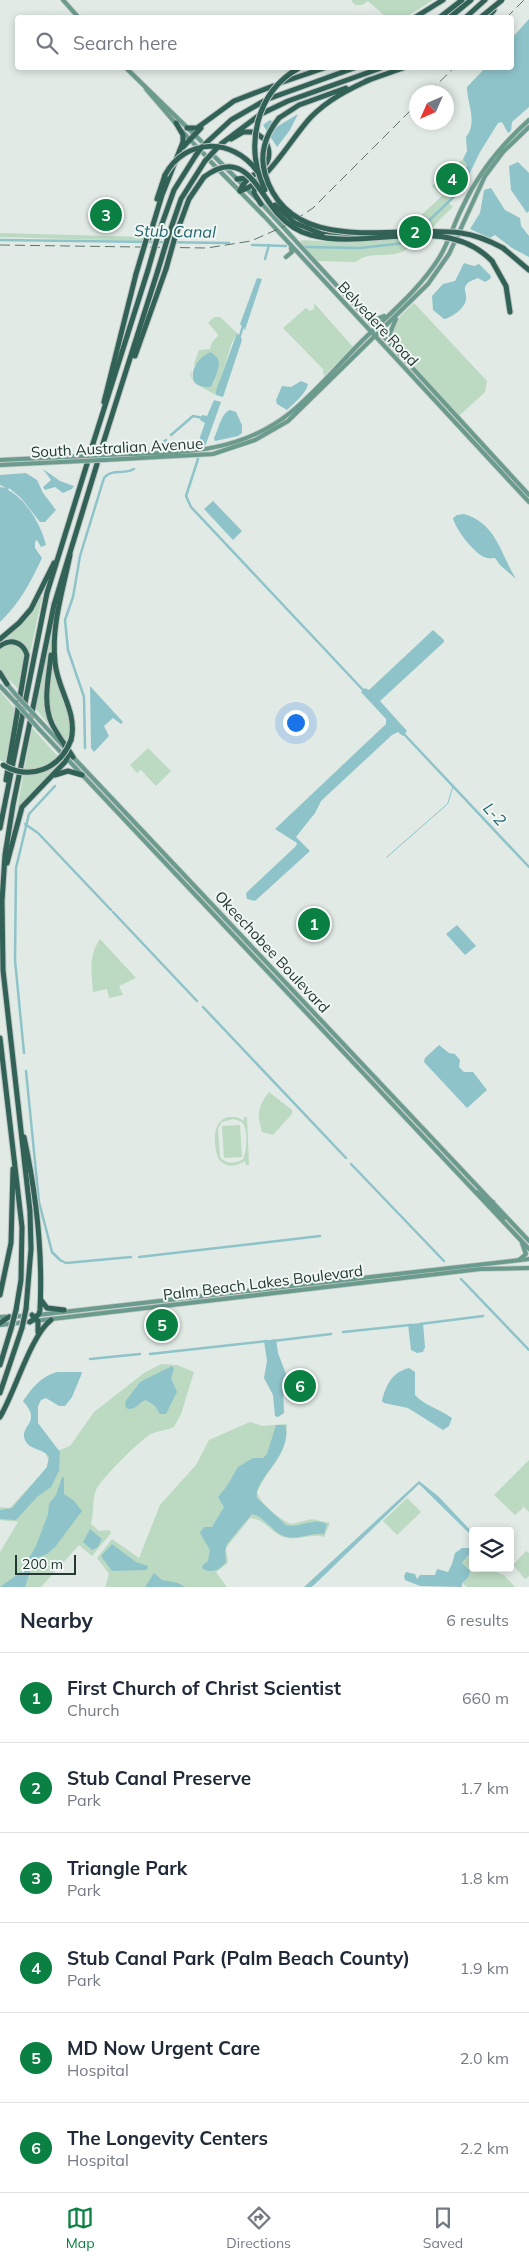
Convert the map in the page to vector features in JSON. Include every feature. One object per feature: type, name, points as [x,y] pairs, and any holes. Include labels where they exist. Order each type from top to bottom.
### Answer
[{"type":"highway","points":[[419,15],[444,0]]},
{"type":"highway","points":[[425,15],[444,0]]},
{"type":"highway","points":[[444,15],[462,0]]},
{"type":"highway","points":[[454,15],[471,0]]},
{"type":"highway","points":[[468,15],[485,0]]},
{"type":"highway","points":[[484,15],[502,0]]},
{"type":"highway","points":[[490,15],[494,10]]},
{"type":"highway","points":[[296,70],[275,87],[260,115],[255,147],[256,163],[261,181],[275,205],[298,225],[322,234],[357,238]]},
{"type":"highway","points":[[187,128],[197,128],[237,99],[318,70]]},
{"type":"highway","points":[[330,76],[340,70]]},
{"type":"highway","points":[[103,456],[121,388],[168,237],[184,194],[210,138],[236,116],[266,100],[348,70]]},
{"type":"highway","points":[[220,146],[259,115],[288,101],[374,70]]},
{"type":"highway","points":[[373,233],[335,231],[315,226],[297,217],[280,202],[268,183],[263,156],[268,135],[279,118],[299,105],[398,70]]},
{"type":"highway","points":[[240,191],[247,189],[256,182],[319,110],[341,94],[369,80]]},
{"type":"highway","points":[[180,152],[192,137],[216,114]]},
{"type":"highway","points":[[148,237],[162,195],[180,152],[183,138],[176,123]]},
{"type":"highway","points":[[90,453],[158,235],[174,190],[196,155],[220,146],[241,133],[255,133],[265,140],[269,156],[261,170],[242,184],[240,191]]},
{"type":"highway","points":[[101,420],[138,273],[166,176],[175,162],[190,150],[209,146],[224,147],[238,153],[249,162],[276,201],[300,222],[328,233],[455,232],[484,239],[503,248],[529,270]]},
{"type":"highway","points":[[121,388],[131,368],[189,199],[204,177],[222,168],[243,171],[254,180],[279,216],[296,228],[323,238],[446,237],[471,245],[492,261],[506,286],[510,312]]},
{"type":"highway","points":[[237,179],[245,179],[261,170]]},
{"type":"highway","points":[[256,182],[253,192],[261,204]]},
{"type":"highway","points":[[3,809],[42,616],[84,461]]},
{"type":"highway","points":[[0,1393],[22,1328],[26,1309],[31,1256],[30,1211],[2,962],[4,868],[11,818],[49,627],[61,575],[97,464]]},
{"type":"highway","points":[[73,757],[53,725],[48,708],[48,686],[61,593],[75,532]]},
{"type":"highway","points":[[0,638],[19,623],[31,609],[50,567],[56,560]]},
{"type":"highway","points":[[2,763],[22,772],[46,769],[60,760],[71,740],[73,725],[55,664],[54,636]]},
{"type":"highway","points":[[0,646],[8,641],[18,643],[24,648],[28,659],[12,739],[0,828]]},
{"type":"highway","points":[[0,675],[7,684]]},
{"type":"highway","points":[[4,868],[22,807],[67,759],[66,750]]},
{"type":"highway","points":[[48,780],[64,771],[82,775]]},
{"type":"highway","points":[[0,1038],[22,1227],[22,1254],[16,1310],[9,1327],[0,1365]]},
{"type":"highway","points":[[20,1127],[29,1158],[36,1214],[41,1298],[36,1317],[38,1333]]},
{"type":"highway","points":[[0,1295],[12,1243],[14,1156]]},
{"type":"highway","points":[[41,1298],[47,1308],[64,1310]]},
{"type":"highway","points":[[0,1321],[9,1317]]},
{"type":"highway","points":[[30,1322],[36,1317]]},
{"type":"highway","points":[[0,1417],[12,1396],[38,1333],[51,1320]]},
{"type":"highway","points":[[0,1321],[9,1327]]},
{"type":"main road","points":[[63,0],[76,15]]},
{"type":"main road","name":"Belvedere Road","points":[[128,70],[187,128],[196,146]]},
{"type":"main road","name":"Belvedere Road","points":[[143,85],[176,123],[192,137],[529,502]]},
{"type":"main road","name":"South Australian Avenue","points":[[0,465],[84,461],[103,456],[196,451],[242,441],[269,427],[290,413],[434,267],[444,251],[473,186],[486,165],[505,142],[529,120]]},
{"type":"main road","name":"South Australian Avenue","points":[[103,456],[205,455],[255,440],[272,431],[299,412],[424,289],[441,268],[452,248],[474,195],[489,169],[508,146],[529,127]]},
{"type":"main road","name":"Belvedere Road","points":[[216,157],[529,495]]},
{"type":"main road","points":[[286,257],[292,252],[289,243]]},
{"type":"main road","points":[[364,317],[378,319],[392,311]]},
{"type":"main road","points":[[398,353],[390,334],[392,325],[401,311]]},
{"type":"main road","name":"South Australian Avenue","points":[[0,460],[84,461]]},
{"type":"main road","name":"Okeechobee Boulevard","points":[[7,684],[128,817],[529,1241]]},
{"type":"main road","name":"Okeechobee Boulevard","points":[[0,686],[124,821],[529,1249]]},
{"type":"main road","points":[[107,802],[128,817]]},
{"type":"main road","points":[[124,821],[128,821],[141,830]]},
{"type":"main road","points":[[192,893],[196,893],[207,904],[211,904]]},
{"type":"main road","points":[[207,908],[211,908],[218,915],[223,916]]},
{"type":"main road","points":[[416,1128],[434,1145],[439,1145]]},
{"type":"main road","points":[[438,1152],[444,1154],[461,1168]]},
{"type":"main road","points":[[473,1190],[488,1202],[493,1202]]},
{"type":"main road","points":[[488,1205],[494,1207],[514,1225]]},
{"type":"main road","points":[[519,1260],[526,1254],[522,1241]]},
{"type":"main road","name":"Palm Beach Lakes Boulevard","points":[[36,1317],[64,1310],[529,1259]]},
{"type":"main road","points":[[480,1269],[487,1264]]},
{"type":"main road","name":"Palm Beach Lakes Boulevard","points":[[9,1317],[36,1317],[51,1320],[480,1269],[527,1269]]},
{"type":"main road","points":[[104,1313],[104,1310],[114,1306]]},
{"type":"main road","points":[[76,1316],[98,1311],[101,1307]]},
{"type":"main road","points":[[9,1327],[30,1322]]},
{"type":"green space","points":[[351,0],[433,0],[409,15],[384,15],[368,1],[362,5],[355,5]]},
{"type":"green space","points":[[463,159],[467,165],[463,176],[464,181],[447,201],[453,207],[411,247],[404,251],[367,256],[356,262],[315,261],[300,243],[302,240],[334,242],[396,238],[442,196],[432,186]]},
{"type":"green space","points":[[0,233],[145,237],[144,241],[0,237]]},
{"type":"green space","points":[[314,303],[353,347],[324,376],[323,369],[283,328],[306,308],[310,311],[314,309]]},
{"type":"green space","points":[[414,303],[487,381],[485,392],[460,415],[456,414],[394,343],[392,331],[394,326]]},
{"type":"green space","points":[[214,317],[220,317],[237,333],[231,345],[216,395],[194,383],[190,374],[191,370],[192,377],[196,383],[214,383],[219,362],[200,359],[196,367],[194,364],[199,350],[210,349],[212,342],[218,336],[208,323]]},
{"type":"green space","points":[[41,596],[29,658],[20,642],[0,644],[0,642],[28,618]]},
{"type":"green space","points":[[56,609],[46,688],[52,729],[36,709]]},
{"type":"green space","points":[[17,643],[26,655],[20,691],[0,670],[0,647]]},
{"type":"green space","points":[[51,669],[54,670],[71,725],[68,744],[56,726],[50,709]]},
{"type":"green space","points":[[0,691],[16,710],[7,765],[0,760]]},
{"type":"green space","points":[[32,728],[62,761],[23,802],[17,815],[13,832]]},
{"type":"green space","points":[[148,748],[171,771],[156,786],[141,770],[137,773],[130,765]]},
{"type":"green space","points":[[100,939],[136,978],[119,986],[123,995],[109,998],[107,989],[93,992],[92,958]]},
{"type":"green space","points":[[269,1092],[292,1110],[292,1114],[273,1135],[262,1132],[259,1121],[260,1107]]},
{"type":"green space","points":[[228,1117],[237,1117],[244,1121],[244,1117],[247,1117],[249,1165],[246,1165],[245,1161],[231,1166],[224,1164],[218,1158],[215,1134],[216,1128],[223,1120]],"holes":[[[233,1119],[244,1125],[246,1148],[242,1160],[230,1163],[220,1157],[218,1128],[222,1122]]]},
{"type":"green space","points":[[240,1125],[242,1157],[224,1158],[222,1126]]},
{"type":"green space","points":[[161,1364],[177,1365],[194,1372],[181,1414],[174,1427],[146,1437],[112,1469],[96,1490],[91,1524],[99,1531],[110,1530],[111,1533],[92,1556],[79,1545],[41,1587],[0,1587],[0,1552],[18,1522],[0,1520],[0,1507],[10,1508],[46,1469],[49,1460],[46,1455],[70,1446],[94,1412],[144,1373]]},
{"type":"green space","points":[[250,1422],[262,1426],[287,1424],[281,1454],[257,1492],[262,1502],[271,1511],[291,1524],[312,1519],[330,1523],[324,1537],[282,1537],[261,1521],[250,1518],[226,1548],[228,1563],[216,1572],[227,1587],[105,1587],[109,1574],[97,1558],[112,1539],[139,1558],[160,1505],[196,1465],[209,1440]]},
{"type":"green space","points":[[529,1460],[529,1512],[522,1505],[523,1508],[515,1515],[494,1495]]},
{"type":"green space","points":[[407,1498],[421,1512],[397,1535],[383,1521]]},
{"type":"green space","points":[[526,1551],[529,1553],[529,1576],[525,1579],[514,1564]]},
{"type":"green space","points":[[469,1555],[469,1572],[498,1572],[504,1575],[515,1587],[467,1587],[462,1583],[468,1578],[462,1563]]},
{"type":"water","points":[[529,19],[529,107],[512,122],[511,131],[508,133],[502,122],[498,123],[480,152],[465,183],[463,176],[467,165],[463,159],[467,151],[466,137],[472,119],[467,87],[483,70],[514,70],[514,36]]},
{"type":"water","points":[[298,114],[290,130],[277,147],[263,125],[270,120],[278,126]]},
{"type":"water","points":[[518,162],[529,173],[529,211],[527,213],[511,190],[509,166]]},
{"type":"water","points":[[491,188],[505,210],[520,218],[521,226],[529,236],[529,257],[512,248],[495,235],[490,238],[470,229],[480,213],[484,190]]},
{"type":"water","points":[[464,263],[474,266],[479,264],[491,276],[490,279],[485,282],[478,278],[468,283],[465,287],[466,298],[464,305],[454,314],[444,319],[433,310],[432,296],[443,284],[455,281]]},
{"type":"water","points":[[257,278],[262,279],[245,330],[240,324]]},
{"type":"water","points":[[237,333],[242,339],[223,397],[216,395],[216,391]]},
{"type":"water","points":[[211,352],[219,361],[217,372],[210,387],[201,386],[193,378],[193,372],[200,360]]},
{"type":"water","points":[[301,381],[308,384],[305,391],[287,410],[277,404],[276,400],[282,386],[291,387]]},
{"type":"water","points":[[214,400],[221,402],[206,444],[204,447],[199,448],[200,437],[205,423],[200,420],[202,415],[207,416]]},
{"type":"water","points":[[230,410],[236,412],[242,425],[242,433],[238,436],[215,441],[214,438],[222,418]]},
{"type":"water","points":[[43,469],[60,481],[74,486],[63,493],[55,487],[45,490],[43,487],[51,480]]},
{"type":"water","points":[[26,473],[37,480],[43,493],[56,510],[45,522],[40,522],[21,498],[9,488],[8,490],[21,500],[32,514],[41,529],[46,545],[41,547],[37,540],[35,542],[35,548],[42,558],[24,592],[0,622],[0,487],[6,488],[0,485],[0,475]]},
{"type":"water","points":[[213,501],[242,531],[233,540],[204,509]]},
{"type":"water","points":[[464,514],[484,525],[491,532],[516,579],[495,558],[482,556],[467,541],[453,518]]},
{"type":"water","points":[[433,630],[444,642],[380,701],[407,731],[403,736],[398,732],[392,735],[321,801],[315,813],[296,837],[310,851],[255,901],[247,899],[246,893],[296,846],[297,843],[275,829],[386,724],[386,719],[361,692],[365,688],[369,690]]},
{"type":"water","points":[[90,686],[123,722],[121,724],[113,718],[104,726],[109,736],[94,752],[91,748]]},
{"type":"water","points":[[457,925],[476,946],[465,955],[446,934]]},
{"type":"water","points":[[439,1045],[449,1053],[455,1054],[460,1060],[459,1067],[464,1072],[473,1072],[487,1090],[467,1108],[424,1062],[425,1058]]},
{"type":"water","points":[[423,1323],[425,1347],[423,1352],[417,1353],[411,1350],[408,1324]]},
{"type":"water","points":[[276,1339],[278,1353],[286,1374],[283,1387],[284,1413],[278,1417],[275,1416],[273,1395],[264,1378],[267,1361],[264,1341]]},
{"type":"water","points":[[172,1366],[174,1369],[171,1378],[177,1392],[166,1414],[160,1414],[155,1406],[146,1400],[135,1408],[126,1408],[125,1402],[140,1382]]},
{"type":"water","points":[[409,1368],[415,1372],[415,1395],[423,1402],[452,1418],[449,1426],[443,1430],[408,1408],[382,1401],[394,1376]]},
{"type":"water","points":[[57,1372],[82,1373],[72,1397],[65,1406],[59,1406],[46,1398],[41,1400],[38,1406],[38,1423],[60,1452],[59,1471],[51,1487],[37,1497],[16,1520],[0,1519],[0,1510],[12,1508],[47,1467],[49,1457],[30,1446],[25,1440],[24,1435],[31,1419],[31,1414],[23,1401],[41,1380]]},
{"type":"water","points":[[276,1425],[285,1425],[286,1436],[284,1446],[261,1483],[257,1491],[257,1498],[286,1525],[296,1526],[310,1522],[327,1524],[324,1534],[294,1538],[284,1536],[252,1514],[227,1544],[225,1551],[226,1562],[216,1570],[203,1569],[202,1566],[208,1561],[210,1550],[200,1533],[204,1527],[212,1527],[224,1507],[218,1497],[238,1467],[253,1458],[263,1458],[267,1454]]},
{"type":"water","points":[[62,1477],[64,1478],[64,1494],[74,1501],[82,1511],[55,1547],[33,1563],[25,1587],[0,1587],[21,1572],[36,1546],[48,1514],[49,1504],[56,1495]]},
{"type":"water","points":[[419,1481],[438,1496],[469,1529],[469,1533],[419,1484],[314,1585],[304,1587]]},
{"type":"water","points":[[90,1529],[102,1539],[98,1547],[92,1550],[83,1542]]},
{"type":"water","points":[[112,1544],[136,1562],[148,1566],[147,1570],[112,1571],[101,1556]]},
{"type":"water","points":[[462,1548],[469,1548],[469,1555],[462,1563],[470,1572],[468,1578],[462,1583],[462,1587],[420,1586],[405,1580],[406,1572],[415,1574],[417,1579],[420,1575],[435,1575],[437,1569],[448,1572],[455,1553]]},
{"type":"water","points":[[154,1573],[162,1580],[178,1583],[185,1587],[145,1587]]},
{"type":"waterway","name":"Stub Canal","points":[[418,231],[462,189],[466,180]]},
{"type":"waterway","name":"Stub Canal","points":[[304,247],[360,248],[404,243],[412,236]]},
{"type":"waterway","name":"Stub Canal","points":[[0,240],[229,243]]},
{"type":"waterway","name":"Stub Canal","points":[[252,245],[286,246]]},
{"type":"waterway","points":[[265,259],[269,245]]},
{"type":"waterway","points":[[239,339],[243,326]]},
{"type":"waterway","points":[[171,435],[193,416],[203,418]]},
{"type":"waterway","points":[[157,449],[166,440]]},
{"type":"waterway","points":[[198,459],[186,496],[191,507],[364,691]]},
{"type":"waterway","points":[[85,748],[84,697],[68,650],[65,620],[73,597],[80,556],[104,478],[114,472],[126,472],[134,469]]},
{"type":"waterway","name":"L-2","points":[[402,732],[529,867]]},
{"type":"waterway","points":[[24,1053],[15,960],[16,868],[29,814],[55,786]]},
{"type":"waterway","points":[[387,857],[448,803],[453,786]]},
{"type":"waterway","points":[[25,824],[38,833],[111,910]]},
{"type":"waterway","points":[[113,912],[197,1001]]},
{"type":"waterway","points":[[203,1007],[346,1158]]},
{"type":"waterway","points":[[26,1071],[39,1202],[52,1252],[66,1263],[131,1257]]},
{"type":"waterway","points":[[351,1164],[444,1261]]},
{"type":"waterway","points":[[139,1257],[320,1236]]},
{"type":"waterway","points":[[461,1279],[529,1350]]},
{"type":"waterway","points":[[420,1324],[483,1316]]},
{"type":"waterway","points":[[343,1332],[410,1325]]},
{"type":"waterway","points":[[273,1341],[331,1334]]},
{"type":"waterway","points":[[150,1354],[267,1341]]},
{"type":"waterway","points":[[90,1359],[140,1354]]},
{"type":"railway","points":[[509,15],[524,0]]},
{"type":"railway","points":[[436,85],[452,70]]},
{"type":"railway","points":[[0,245],[207,248],[251,241],[287,225],[313,208],[409,112]]},
{"type":"place","name":"Stub Canal Park (Palm Beach County)","points":[[452,179]]},
{"type":"place","name":"Triangle Park","points":[[106,215]]},
{"type":"place","name":"Stub Canal Preserve","points":[[415,232]]},
{"type":"place","name":"First Church of Christ Scientist","points":[[314,924]]},
{"type":"place","name":"MD Now Urgent Care","points":[[162,1325]]},
{"type":"place","name":"The Longevity Centers","points":[[300,1386]]}]
